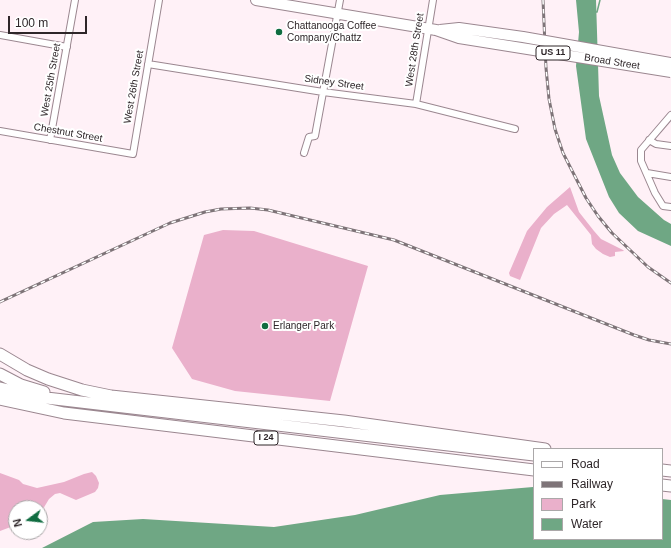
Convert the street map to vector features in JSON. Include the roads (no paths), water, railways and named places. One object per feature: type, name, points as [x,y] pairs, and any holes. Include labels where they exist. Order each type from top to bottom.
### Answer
[{"type":"highway","points":[[0,354],[27,370],[48,379],[68,386],[111,396],[344,421],[538,448]]},
{"type":"highway","points":[[0,374],[21,384],[75,401]]},
{"type":"highway","name":"I 24","points":[[0,388],[38,397],[533,455]]},
{"type":"highway","name":"I 24","points":[[0,399],[64,413],[533,470]]},
{"type":"highway","points":[[0,404],[16,409],[64,413]]},
{"type":"main road","name":"Broad Street","points":[[256,0],[432,30],[459,38],[671,72]]},
{"type":"main road","name":"Broad Street","points":[[432,30],[459,28],[523,37],[671,62]]},
{"type":"street","name":"West 25th Street","points":[[50,140],[75,0]]},
{"type":"street","name":"West 26th Street","points":[[132,154],[159,0]]},
{"type":"street","points":[[304,152],[309,137],[315,136],[340,0]]},
{"type":"street","name":"West 28th Street","points":[[416,104],[432,30],[433,0]]},
{"type":"street","points":[[0,35],[67,48]]},
{"type":"street","name":"Sidney Street","points":[[148,64],[323,92],[416,104],[515,129]]},
{"type":"street","points":[[671,115],[641,150],[641,161],[663,206],[671,207]]},
{"type":"street","name":"Chestnut Street","points":[[0,131],[132,154]]},
{"type":"street","points":[[649,140],[656,144],[671,146]]},
{"type":"street","points":[[647,173],[671,177]]},
{"type":"water","points":[[576,0],[596,0],[599,96],[612,155],[620,173],[638,197],[664,220],[671,224],[671,246],[638,231],[619,213],[609,197],[586,139],[576,66],[579,32]]},
{"type":"water","points":[[533,487],[533,540],[663,540],[663,499],[671,500],[671,548],[42,548],[93,522],[143,519],[274,527],[355,515],[440,495]]},
{"type":"waterway","points":[[595,12],[597,12],[600,0]]},
{"type":"railway","points":[[543,0],[549,99],[555,129],[563,153],[586,198],[612,233],[648,267],[671,283]]},
{"type":"railway","points":[[0,302],[170,223],[205,212],[221,209],[250,208],[268,210],[394,240],[634,335],[649,340],[671,344]]},
{"type":"place","name":"Chattanooga Coffee Company/Chattz","points":[[279,32]]},
{"type":"place","name":"Erlanger Park","points":[[265,326]]}]
